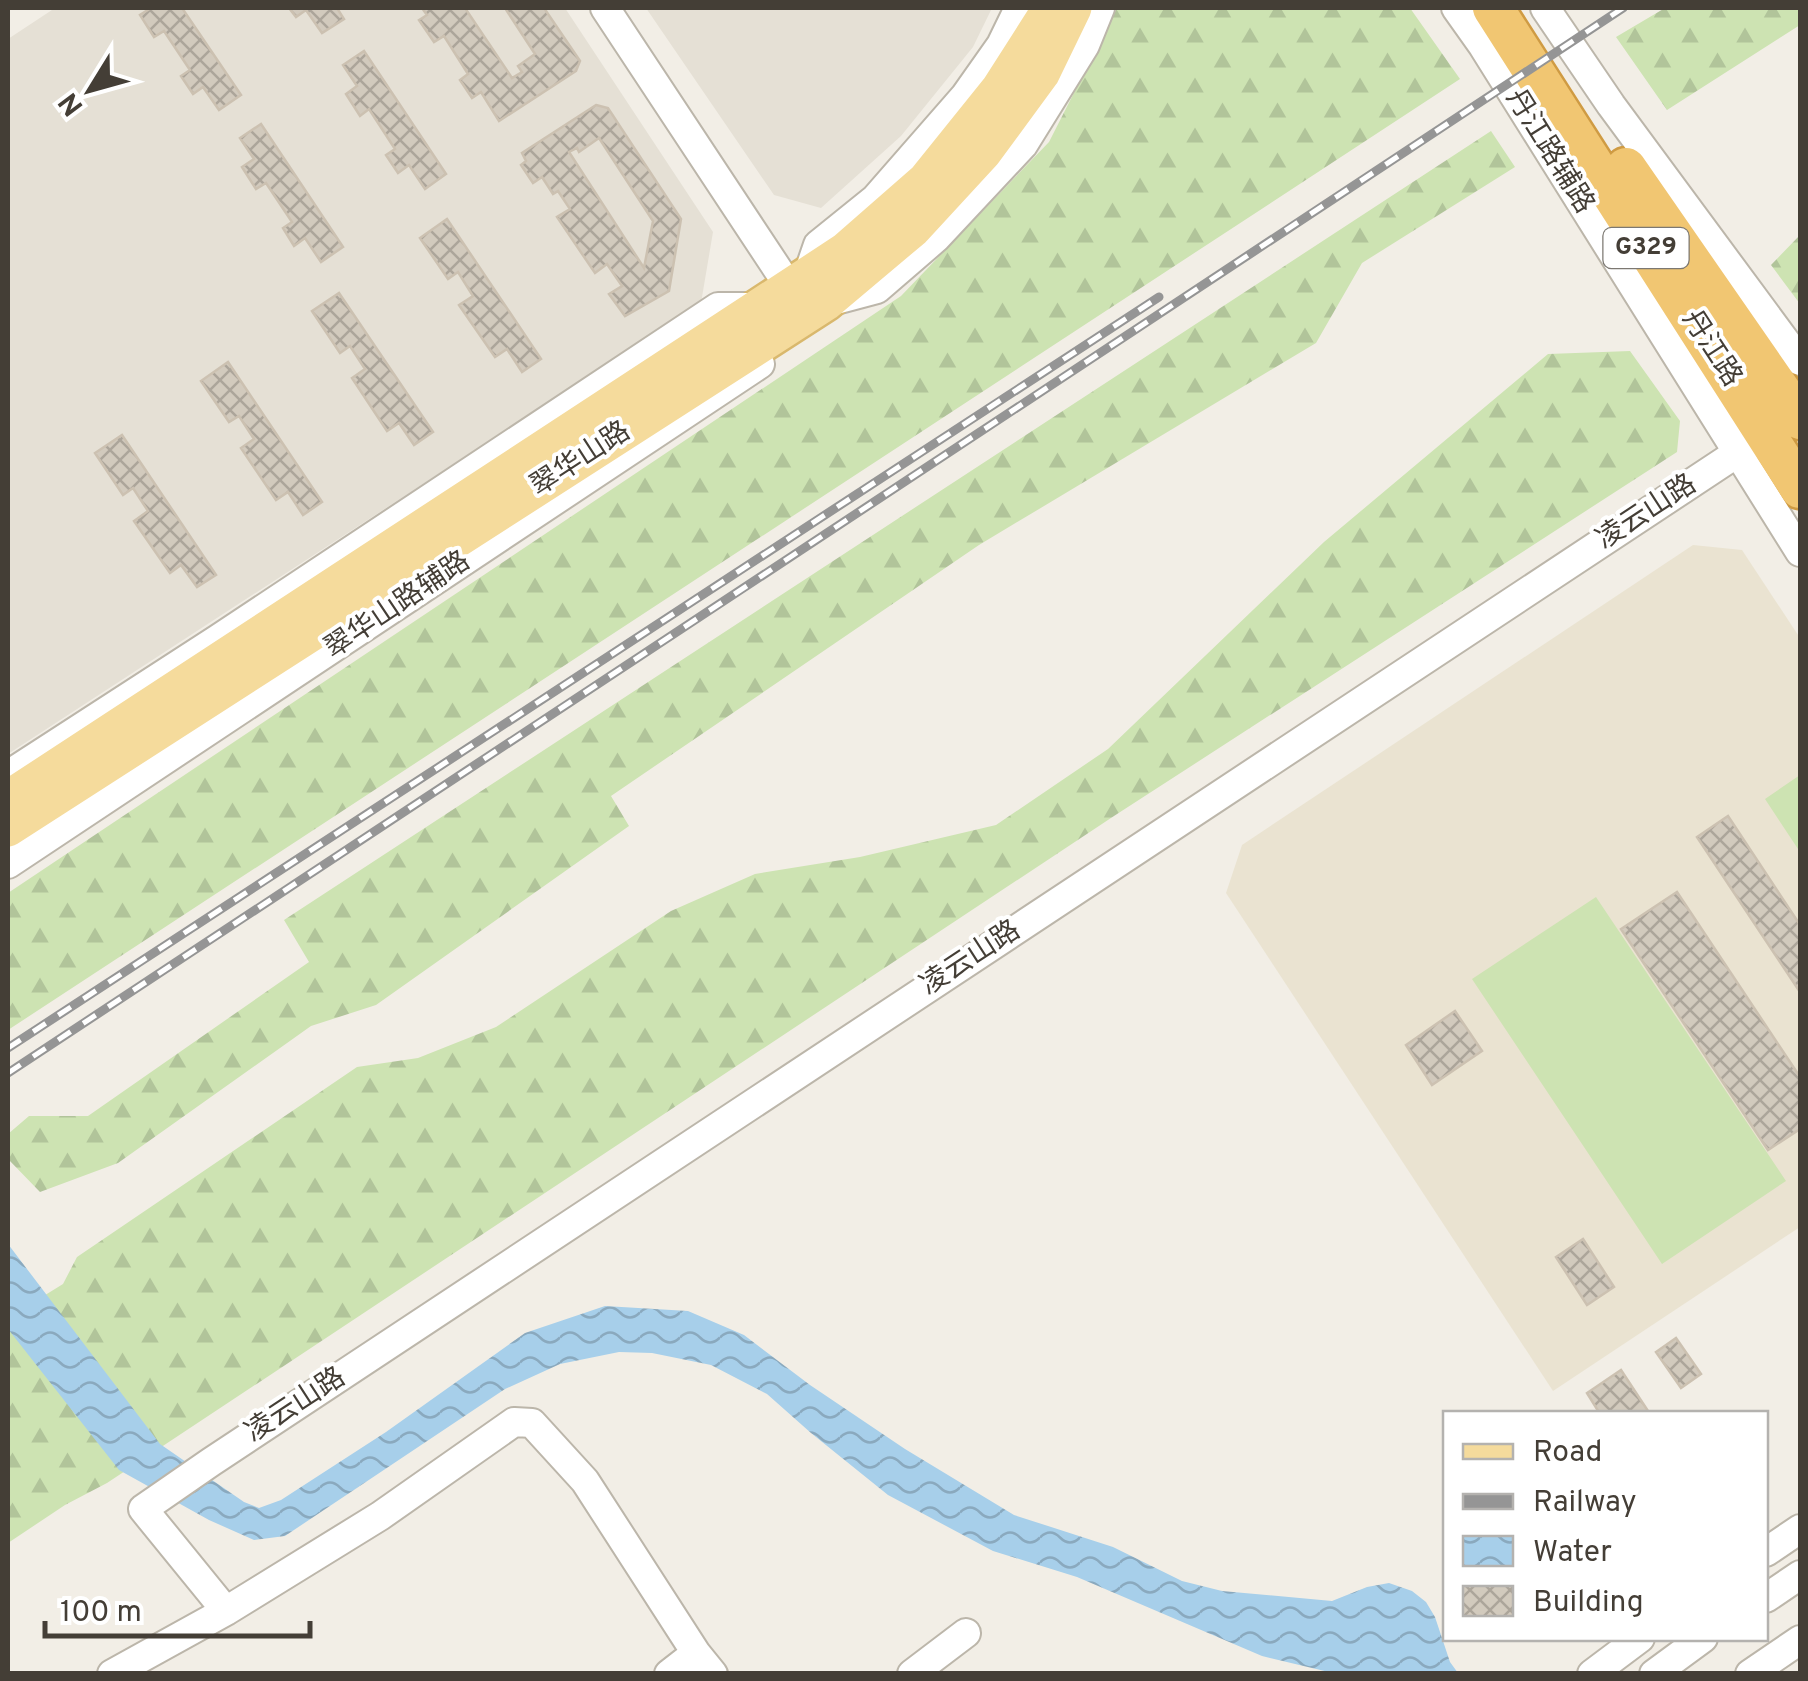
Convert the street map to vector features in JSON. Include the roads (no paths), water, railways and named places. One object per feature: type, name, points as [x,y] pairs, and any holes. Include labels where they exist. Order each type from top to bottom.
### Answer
[{"type":"highway","name":"丹江路","points":[[1492,8],[1780,426]]},
{"type":"highway","name":"丹江路","points":[[1514,8],[1780,426],[1800,488]]},
{"type":"main road","name":"翠华山路","points":[[807,295],[844,250],[926,180],[999,88],[1050,8]]},
{"type":"main road","name":"翠华山路","points":[[8,829],[767,321],[914,229],[984,153],[1042,74],[1074,8]]},
{"type":"main road","name":"翠华山路","points":[[8,798],[767,321]]},
{"type":"street","points":[[606,8],[807,295]]},
{"type":"street","points":[[807,295],[818,245],[875,199],[965,96],[1001,45],[1019,8]]},
{"type":"street","points":[[807,295],[877,289],[936,238],[1023,144],[1086,45],[1100,8]]},
{"type":"street","name":"丹江路辅路","points":[[1456,8],[1780,426],[1800,552]]},
{"type":"street","points":[[1545,8],[1611,105],[1800,361]]},
{"type":"street","points":[[8,775],[718,307],[767,321]]},
{"type":"street","name":"翠华山路辅路","points":[[8,864],[759,366],[767,321]]},
{"type":"street","name":"凌云山路","points":[[226,1610],[146,1507],[1780,426]]},
{"type":"street","points":[[112,1674],[380,1516],[514,1422],[532,1423],[585,1481],[705,1663],[669,1674]]},
{"type":"street","points":[[1768,1551],[1800,1529]]},
{"type":"street","points":[[1768,1597],[1800,1575]]},
{"type":"street","points":[[912,1674],[966,1633]]},
{"type":"street","points":[[1750,1674],[1800,1640]]},
{"type":"street","points":[[1592,1674],[1636,1641]]},
{"type":"street","points":[[1654,1674],[1699,1641]]},
{"type":"water","points":[[8,1244],[160,1444],[244,1502],[259,1508],[281,1500],[386,1432],[525,1333],[605,1306],[688,1311],[744,1335],[905,1449],[1014,1515],[1113,1547],[1182,1581],[1222,1591],[1332,1601],[1389,1583],[1412,1591],[1426,1602],[1435,1617],[1450,1662],[1458,1673],[1333,1673],[1262,1656],[1077,1577],[993,1551],[888,1495],[767,1394],[711,1365],[652,1353],[619,1352],[560,1364],[505,1389],[285,1536],[254,1540],[119,1470],[8,1329]]},
{"type":"railway","points":[[8,1073],[1623,8]]},
{"type":"railway","points":[[8,1048],[1159,297]]}]
